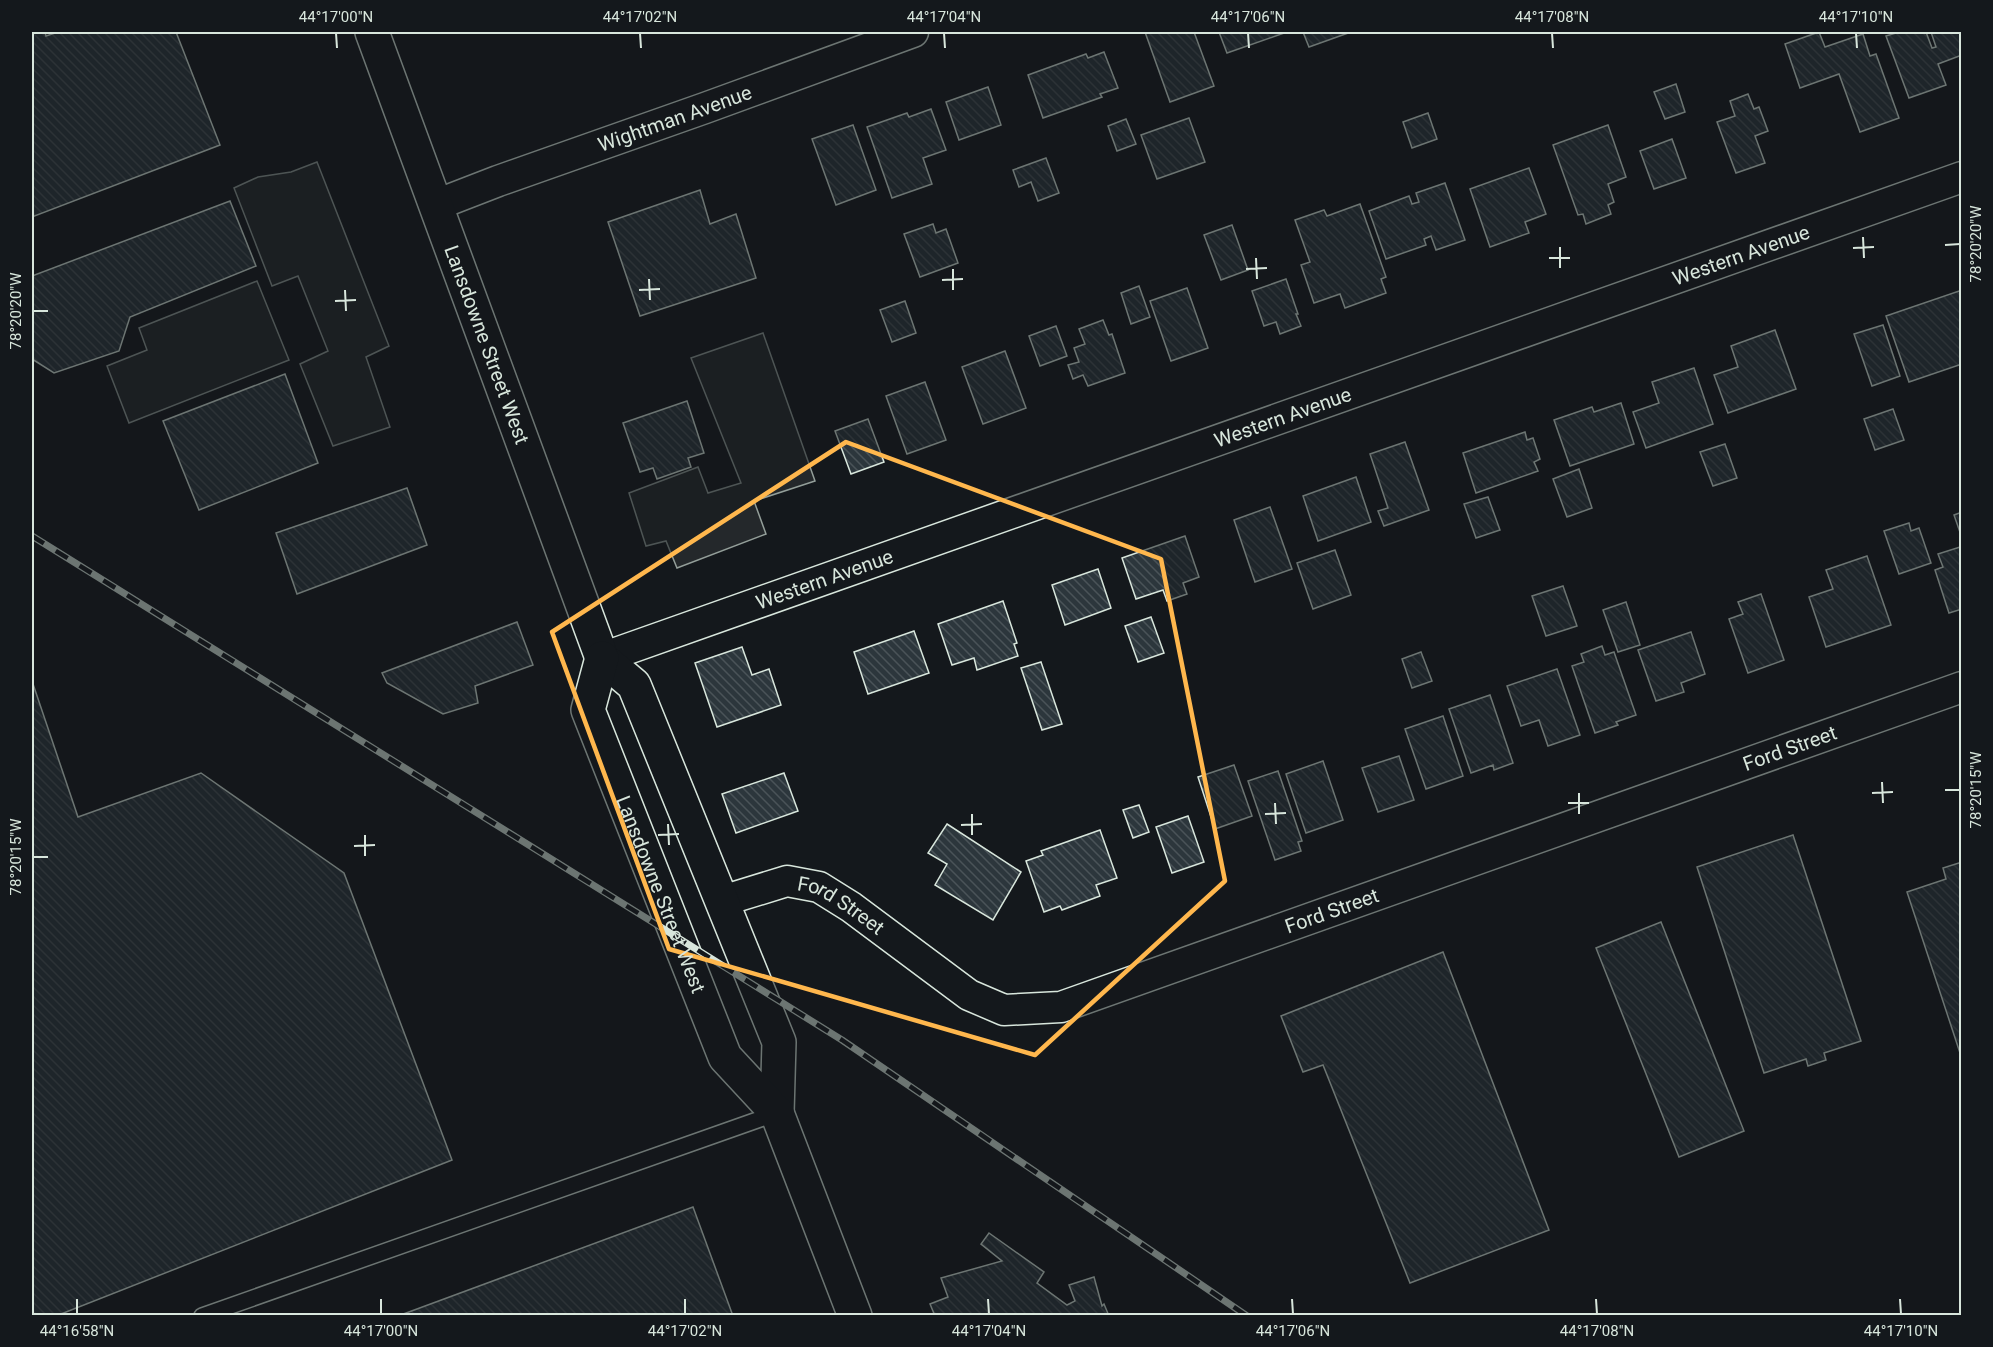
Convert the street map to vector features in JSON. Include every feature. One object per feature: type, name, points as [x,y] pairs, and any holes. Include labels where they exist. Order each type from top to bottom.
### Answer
[{"type":"main road","name":"Lansdowne Street West","points":[[372,32],[602,658],[634,685],[779,1042],[777,1113]]},
{"type":"main road","name":"Lansdowne Street West","points":[[602,658],[588,710],[592,721],[725,1057],[777,1113],[855,1316]]},
{"type":"street","name":"Wightman Avenue","points":[[436,205],[913,32]]},
{"type":"street","name":"Western Avenue","points":[[602,658],[1962,177]]},
{"type":"street","name":"Ford Street","points":[[722,901],[787,881],[819,887],[969,995],[1004,1010],[1061,1007],[1962,687]]},
{"type":"lane","points":[[202,1316],[777,1113]]},
{"type":"highlighted area","points":[[846,442],[1161,559],[1225,881],[1035,1055],[669,949],[552,632]]},
{"type":"shaded area","points":[[317,162],[389,346],[366,357],[390,427],[333,446],[300,364],[328,351],[298,276],[272,286],[234,188],[258,177],[291,172]]},
{"type":"shaded area","points":[[257,281],[289,360],[129,423],[107,366],[147,350],[139,328]]},
{"type":"shaded area","points":[[763,333],[815,481],[754,501],[766,534],[677,568],[666,541],[646,546],[629,493],[698,467],[708,493],[741,483],[691,358]]},
{"type":"building","points":[[32,32],[45,32],[46,36],[58,32],[176,32],[220,145],[32,217]]},
{"type":"building","points":[[1145,32],[1194,32],[1214,86],[1170,102]]},
{"type":"building","points":[[1219,32],[1287,32],[1227,53]]},
{"type":"building","points":[[1303,32],[1351,32],[1309,47]]},
{"type":"building","points":[[1819,32],[1825,47],[1863,34],[1870,56],[1876,54],[1899,118],[1860,132],[1839,74],[1800,88],[1785,44]]},
{"type":"building","points":[[1899,32],[1926,32],[1932,48],[1936,47],[1931,32],[1959,32],[1962,37],[1962,55],[1938,64],[1946,85],[1909,98],[1886,36]]},
{"type":"building","points":[[1104,52],[1118,88],[1100,94],[1102,97],[1043,118],[1028,75],[1086,54],[1088,58]]},
{"type":"building","points":[[1676,84],[1685,112],[1665,119],[1654,92]]},
{"type":"building","points":[[988,87],[1001,125],[959,140],[946,102]]},
{"type":"building","points":[[1748,94],[1754,109],[1759,107],[1768,131],[1755,136],[1765,163],[1736,173],[1717,122],[1735,116],[1730,101]]},
{"type":"building","points":[[931,109],[946,150],[923,158],[932,184],[892,198],[867,127],[907,113],[909,117]]},
{"type":"building","points":[[1428,113],[1437,139],[1412,148],[1403,122]]},
{"type":"building","points":[[1189,118],[1205,162],[1157,179],[1141,135]]},
{"type":"building","points":[[1126,119],[1136,144],[1117,151],[1108,126]]},
{"type":"building","points":[[853,125],[876,190],[836,205],[812,139]]},
{"type":"building","points":[[1608,125],[1626,177],[1608,184],[1614,202],[1608,205],[1611,214],[1586,224],[1583,214],[1578,215],[1553,145]]},
{"type":"building","points":[[1672,139],[1686,178],[1654,189],[1640,151]]},
{"type":"building","points":[[1046,158],[1059,193],[1038,201],[1031,182],[1019,187],[1013,170]]},
{"type":"building","points":[[1529,168],[1546,214],[1525,222],[1529,233],[1490,247],[1470,189]]},
{"type":"building","points":[[1445,183],[1465,240],[1436,250],[1431,236],[1424,239],[1426,245],[1386,259],[1369,211],[1409,196],[1412,204],[1419,202],[1416,193]]},
{"type":"building","points":[[700,190],[710,224],[736,214],[756,278],[640,316],[608,222]]},
{"type":"building","points":[[230,201],[256,266],[130,317],[119,351],[54,373],[32,359],[32,276]]},
{"type":"building","points":[[1360,204],[1386,277],[1381,279],[1386,293],[1345,308],[1340,294],[1314,303],[1301,265],[1310,262],[1295,220],[1324,210],[1327,216]]},
{"type":"building","points":[[933,224],[936,233],[946,229],[958,263],[920,277],[904,234]]},
{"type":"building","points":[[1232,225],[1248,270],[1221,280],[1204,235]]},
{"type":"building","points":[[1286,279],[1301,326],[1280,334],[1276,322],[1264,326],[1252,291]]},
{"type":"building","points":[[1139,286],[1150,317],[1131,324],[1121,293]]},
{"type":"building","points":[[1187,288],[1208,348],[1171,361],[1150,301]]},
{"type":"building","points":[[1962,290],[1962,364],[1909,382],[1886,316]]},
{"type":"building","points":[[905,301],[916,333],[892,342],[880,310]]},
{"type":"building","points":[[1103,320],[1109,335],[1112,334],[1125,373],[1088,386],[1083,375],[1073,379],[1068,365],[1079,362],[1074,348],[1085,344],[1079,329]]},
{"type":"building","points":[[1883,325],[1900,376],[1872,386],[1854,334]]},
{"type":"building","points":[[1056,326],[1067,356],[1040,366],[1029,336]]},
{"type":"building","points":[[1775,330],[1796,389],[1728,413],[1714,375],[1738,367],[1731,346]]},
{"type":"building","points":[[1005,351],[1026,408],[983,424],[962,367]]},
{"type":"building","points":[[1694,368],[1713,424],[1646,448],[1633,412],[1659,403],[1652,382]]},
{"type":"building","points":[[285,374],[318,463],[199,510],[163,421]]},
{"type":"building","points":[[925,382],[946,440],[907,454],[886,396]]},
{"type":"building","points":[[687,401],[704,453],[688,458],[691,467],[657,479],[653,468],[640,472],[623,423]]},
{"type":"building","points":[[1621,403],[1634,444],[1570,466],[1554,420],[1592,407],[1594,412]]},
{"type":"building","points":[[1893,409],[1904,440],[1875,450],[1864,419]]},
{"type":"building","points":[[868,419],[884,462],[851,474],[835,431]]},
{"type":"building","points":[[1525,432],[1527,440],[1533,438],[1540,459],[1534,462],[1538,471],[1476,493],[1463,453]]},
{"type":"building","points":[[1405,442],[1429,510],[1384,526],[1378,511],[1388,508],[1370,454]]},
{"type":"building","points":[[1725,444],[1737,478],[1713,486],[1700,452]]},
{"type":"building","points":[[1579,469],[1592,508],[1567,517],[1553,479]]},
{"type":"building","points":[[1356,477],[1371,522],[1318,541],[1303,496]]},
{"type":"building","points":[[407,488],[427,545],[297,594],[276,533]]},
{"type":"building","points":[[1488,497],[1500,530],[1476,538],[1464,504]]},
{"type":"building","points":[[1270,507],[1292,569],[1255,582],[1234,520]]},
{"type":"building","points":[[1962,512],[1962,538],[1954,515]]},
{"type":"building","points":[[1909,523],[1911,531],[1919,528],[1931,563],[1899,574],[1884,531]]},
{"type":"building","points":[[1185,536],[1199,577],[1183,583],[1187,594],[1167,601],[1163,590],[1136,599],[1122,558]]},
{"type":"building","points":[[1960,547],[1962,609],[1949,613],[1935,570],[1943,567],[1938,554]]},
{"type":"building","points":[[1335,550],[1351,595],[1313,609],[1297,563]]},
{"type":"building","points":[[1867,556],[1891,625],[1826,647],[1809,597],[1833,589],[1826,570]]},
{"type":"building","points":[[1098,569],[1111,608],[1065,625],[1052,585]]},
{"type":"building","points":[[1563,586],[1577,626],[1546,636],[1532,596]]},
{"type":"building","points":[[1761,594],[1784,660],[1748,673],[1729,619],[1743,614],[1738,602]]},
{"type":"building","points":[[1003,601],[1017,643],[1014,644],[1018,656],[977,670],[974,658],[952,665],[938,624]]},
{"type":"building","points":[[1626,602],[1640,645],[1618,652],[1603,610]]},
{"type":"building","points":[[1151,617],[1164,653],[1138,662],[1125,626]]},
{"type":"building","points":[[517,622],[533,665],[475,686],[478,703],[443,714],[387,683],[382,673]]},
{"type":"building","points":[[914,631],[929,673],[868,694],[854,652]]},
{"type":"building","points":[[1691,632],[1705,674],[1681,683],[1684,692],[1656,701],[1638,650]]},
{"type":"building","points":[[1602,646],[1605,655],[1614,652],[1636,715],[1616,722],[1618,725],[1595,733],[1572,666],[1584,662],[1581,654]]},
{"type":"building","points":[[742,647],[752,675],[769,669],[781,705],[717,727],[695,663]]},
{"type":"building","points":[[1421,652],[1432,681],[1412,688],[1402,659]]},
{"type":"building","points":[[1041,662],[1062,724],[1042,730],[1021,668]]},
{"type":"building","points":[[1557,669],[1580,735],[1548,746],[1539,720],[1521,726],[1507,686]]},
{"type":"building","points":[[32,681],[78,817],[201,773],[344,873],[452,1160],[56,1316],[32,1316]]},
{"type":"building","points":[[1490,695],[1513,763],[1494,770],[1493,765],[1471,773],[1449,709]]},
{"type":"building","points":[[1443,716],[1463,776],[1426,789],[1405,729]]},
{"type":"building","points":[[1399,756],[1414,800],[1378,812],[1362,768]]},
{"type":"building","points":[[1323,761],[1343,820],[1306,833],[1286,774]]},
{"type":"building","points":[[1234,765],[1252,816],[1215,829],[1198,777]]},
{"type":"building","points":[[1278,771],[1302,841],[1298,842],[1301,851],[1275,860],[1248,781]]},
{"type":"building","points":[[784,773],[798,811],[736,833],[722,794]]},
{"type":"building","points":[[1139,805],[1149,832],[1133,838],[1123,810]]},
{"type":"building","points":[[1188,816],[1204,862],[1172,873],[1156,827]]},
{"type":"building","points":[[947,824],[1021,872],[993,920],[935,885],[947,864],[928,853]]},
{"type":"building","points":[[1100,830],[1117,878],[1096,885],[1100,896],[1062,910],[1060,906],[1044,912],[1026,861],[1043,855],[1041,851]]},
{"type":"building","points":[[1793,835],[1861,1041],[1824,1053],[1826,1060],[1808,1066],[1806,1059],[1764,1073],[1697,867]]},
{"type":"building","points":[[1962,862],[1962,1059],[1907,892],[1946,879],[1943,868]]},
{"type":"building","points":[[1661,922],[1744,1131],[1679,1157],[1596,948]]},
{"type":"building","points":[[1443,952],[1549,1230],[1410,1283],[1323,1065],[1303,1072],[1281,1016]]},
{"type":"building","points":[[693,1207],[733,1316],[398,1316]]},
{"type":"building","points":[[989,1233],[1044,1272],[1037,1283],[1067,1305],[1075,1301],[1069,1285],[1094,1277],[1102,1306],[1104,1304],[1109,1316],[935,1316],[930,1304],[948,1297],[941,1278],[1002,1261],[981,1244]]},
{"type":"railway","points":[[32,536],[842,1040],[1247,1316]]},
{"type":"fence","points":[[753,32],[759,32]]}]
